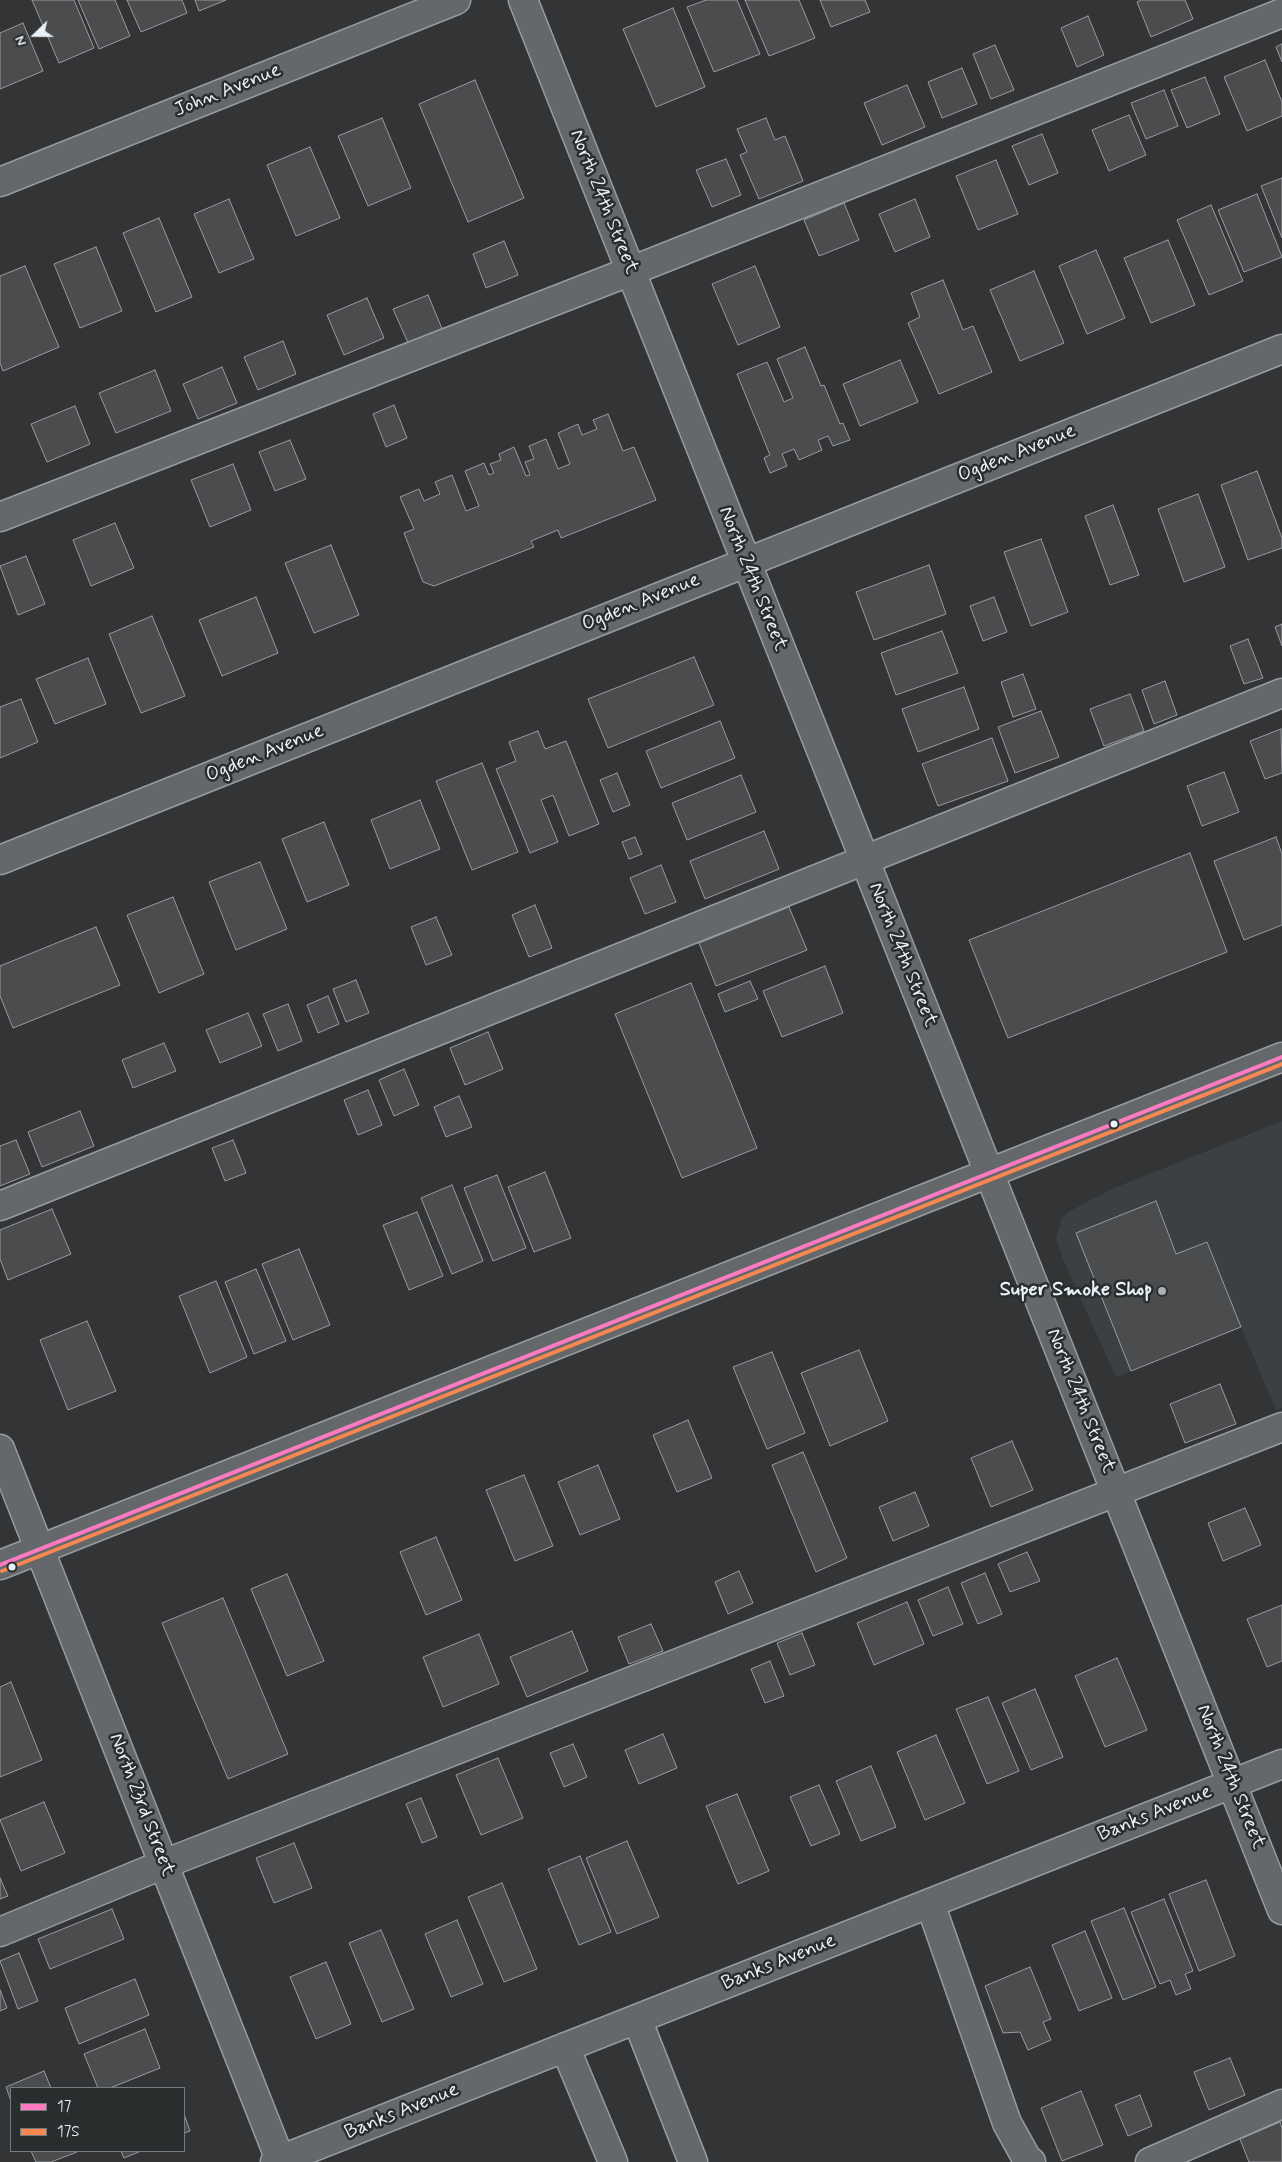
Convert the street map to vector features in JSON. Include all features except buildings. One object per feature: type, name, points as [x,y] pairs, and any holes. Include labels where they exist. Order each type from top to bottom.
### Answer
[{"type":"street","name":"John Avenue","points":[[0,182],[456,0]]},
{"type":"street","name":"North 24th Street","points":[[523,0],[1282,1910]]},
{"type":"street","points":[[0,517],[631,271],[1282,13]]},
{"type":"street","name":"Ogden Avenue","points":[[0,860],[1282,349]]},
{"type":"street","points":[[0,1206],[1282,693]]},
{"type":"street","points":[[0,1565],[1282,1057]]},
{"type":"street","points":[[0,1932],[164,1864],[1282,1427]]},
{"type":"street","name":"North 23rd Street","points":[[0,1449],[279,2161]]},
{"type":"street","name":"Banks Avenue","points":[[279,2161],[1282,1764]]},
{"type":"street","points":[[930,1903],[1007,2123],[1027,2159],[1031,2162]]},
{"type":"street","points":[[637,2018],[693,2162]]},
{"type":"street","points":[[565,2047],[613,2162]]},
{"type":"street","points":[[1150,2162],[1282,2104]]},
{"type":"shaded area","points":[[1282,1121],[1282,1408],[1276,1410],[1241,1327],[1116,1377],[1062,1257],[1056,1238],[1062,1218],[1068,1212],[1114,1188]]},
{"type":"transit line","name":"17","points":[[0,1565],[1282,1057]]},
{"type":"transit line","name":"17S","points":[[2,1571],[1282,1064]]},
{"type":"place","name":"Super Smoke Shop","points":[[1162,1291]]}]
